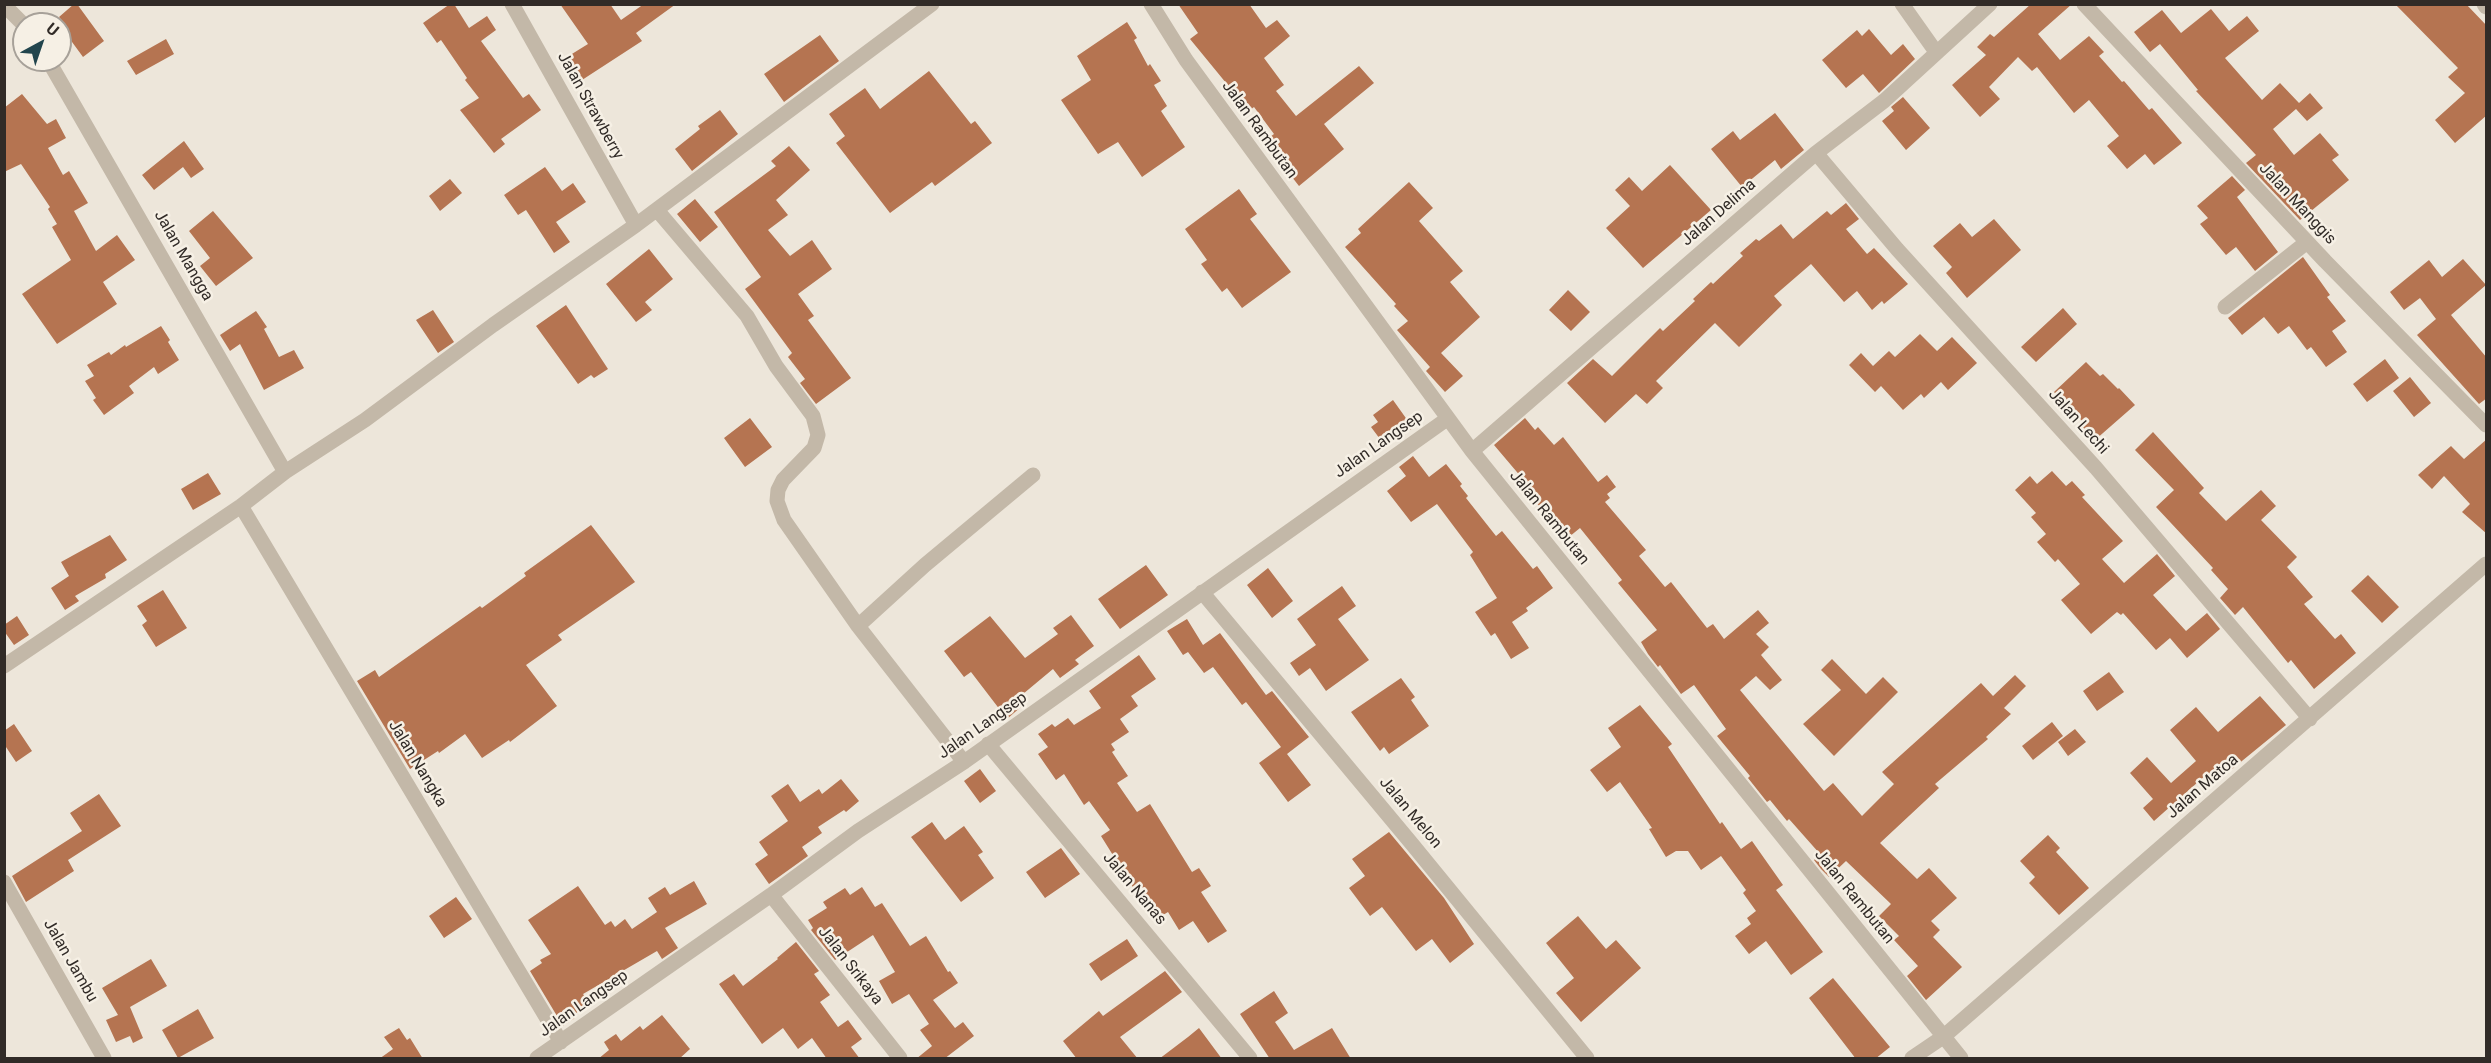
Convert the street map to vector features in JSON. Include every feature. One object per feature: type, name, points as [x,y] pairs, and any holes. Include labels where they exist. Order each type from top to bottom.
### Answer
[{"type":"street","name":"Jalan Strawberry","points":[[512,4],[636,225]]},
{"type":"street","points":[[4,666],[241,506],[285,472],[365,420],[492,325],[657,210],[932,4]]},
{"type":"street","name":"Jalan Rambutan","points":[[1151,4],[1186,60],[1472,451],[1961,1059]]},
{"type":"street","points":[[1902,4],[1936,52]]},
{"type":"street","name":"Jalan Delima","points":[[1472,451],[1816,153],[1884,101],[1990,4]]},
{"type":"street","name":"Jalan Manggis","points":[[2084,4],[2307,242],[2487,426]]},
{"type":"street","name":"Jalan Mangga","points":[[55,72],[285,472]]},
{"type":"street","name":"Jalan Lechi","points":[[1816,153],[1897,249],[2096,468],[2310,719]]},
{"type":"street","points":[[657,210],[747,316],[776,366],[813,416],[818,435],[814,448],[783,480],[777,496],[784,520],[858,626],[964,762]]},
{"type":"street","points":[[2225,307],[2307,242]]},
{"type":"street","name":"Jalan Langsep","points":[[544,1056],[858,831],[964,762],[1447,418]]},
{"type":"street","points":[[858,626],[925,565],[1033,475]]},
{"type":"street","name":"Jalan Nangka","points":[[241,506],[561,1042]]},
{"type":"street","name":"Jalan Matoa","points":[[1912,1059],[1943,1037],[2487,564]]},
{"type":"street","name":"Jalan Melon","points":[[1202,592],[1587,1059]]},
{"type":"street","name":"Jalan Nanas","points":[[988,744],[1250,1059]]},
{"type":"street","name":"Jalan Jambu","points":[[4,882],[104,1059]]},
{"type":"street","name":"Jalan Srikaya","points":[[771,895],[900,1059]]},
{"type":"building","points":[[77,4],[104,41],[83,57],[72,42],[72,12],[65,12]]},
{"type":"building","points":[[450,4],[454,4],[469,28],[487,16],[496,30],[481,41],[523,98],[529,94],[541,110],[501,139],[505,144],[494,153],[460,110],[479,98],[465,80],[467,78],[441,40],[437,43],[423,23]]},
{"type":"building","points":[[560,4],[610,4],[621,20],[644,4],[676,4],[636,33],[642,41],[582,80],[567,57],[588,44]]},
{"type":"building","points":[[1178,4],[1249,4],[1266,28],[1277,20],[1290,36],[1264,58],[1284,85],[1276,91],[1296,116],[1359,66],[1374,83],[1324,124],[1344,149],[1299,186],[1281,163],[1287,158],[1270,137],[1274,134],[1254,107],[1250,110],[1190,39],[1198,33]]},
{"type":"building","points":[[2031,4],[2072,4],[2038,34],[2060,60],[2089,36],[2104,52],[2099,56],[2149,110],[2152,108],[2182,143],[2154,165],[2145,154],[2127,169],[2107,146],[2119,136],[2089,100],[2074,113],[2037,67],[2032,71],[2018,57],[1989,87],[2000,99],[1980,117],[1952,85],[1986,55],[1977,47],[1990,34],[1994,37]]},
{"type":"building","points":[[2395,4],[2466,4],[2487,26],[2487,115],[2455,143],[2435,120],[2465,93],[2448,77],[2458,68]]},
{"type":"building","points":[[2211,9],[2229,31],[2247,16],[2259,31],[2225,58],[2262,100],[2280,83],[2299,103],[2310,93],[2323,108],[2307,121],[2296,109],[2273,129],[2294,155],[2320,133],[2339,155],[2332,160],[2349,180],[2300,220],[2246,163],[2256,155],[2196,91],[2198,90],[2160,44],[2150,52],[2134,32],[2162,10],[2181,33]]},
{"type":"building","points":[[1127,22],[1137,38],[1134,40],[1148,66],[1150,64],[1161,81],[1154,85],[1167,106],[1161,111],[1185,147],[1142,177],[1118,142],[1098,154],[1061,100],[1091,80],[1077,56]]},
{"type":"building","points":[[1869,29],[1891,55],[1903,44],[1915,59],[1879,93],[1863,74],[1846,88],[1822,60],[1857,30],[1862,36]]},
{"type":"building","points":[[820,35],[839,61],[784,102],[764,74]]},
{"type":"building","points":[[166,39],[174,54],[136,75],[127,61]]},
{"type":"building","points":[[929,71],[971,124],[975,121],[992,143],[935,186],[932,182],[890,213],[836,143],[845,136],[829,114],[865,88],[880,109]]},
{"type":"building","points":[[22,94],[47,124],[56,119],[66,138],[48,148],[63,175],[69,171],[88,203],[74,211],[96,251],[117,235],[135,260],[103,282],[117,304],[57,344],[22,294],[71,260],[52,227],[57,224],[48,209],[50,207],[21,164],[4,172],[4,108]]},
{"type":"building","points":[[1903,97],[1930,128],[1906,150],[1882,121],[1894,111],[1891,107]]},
{"type":"building","points":[[720,110],[738,134],[692,171],[675,149],[700,129],[698,126]]},
{"type":"building","points":[[1775,113],[1804,150],[1781,169],[1775,160],[1742,187],[1711,149],[1733,131],[1740,140]]},
{"type":"building","points":[[184,141],[204,169],[191,178],[183,167],[154,190],[142,175]]},
{"type":"building","points":[[789,146],[810,170],[776,200],[788,215],[768,230],[790,256],[812,240],[832,269],[798,294],[814,316],[808,320],[851,378],[816,404],[800,383],[805,379],[788,357],[792,353],[745,289],[761,277],[714,212],[776,166],[771,161]]},
{"type":"building","points":[[1670,165],[1711,210],[1643,268],[1606,228],[1630,206],[1615,190],[1629,177],[1642,191]]},
{"type":"building","points":[[545,167],[562,191],[573,183],[586,202],[556,222],[570,242],[554,253],[526,210],[518,215],[504,195]]},
{"type":"building","points":[[2232,176],[2245,190],[2237,197],[2278,252],[2255,271],[2236,247],[2226,255],[2200,224],[2208,218],[2197,206]]},
{"type":"building","points":[[450,179],[462,193],[440,211],[429,196]]},
{"type":"building","points":[[1409,182],[1433,208],[1419,221],[1463,271],[1450,282],[1480,317],[1441,353],[1463,376],[1445,392],[1426,371],[1430,367],[1397,330],[1408,321],[1394,306],[1396,304],[1345,247],[1361,233],[1358,229]]},
{"type":"building","points":[[1239,189],[1257,214],[1250,219],[1291,272],[1242,308],[1227,288],[1222,292],[1201,264],[1207,260],[1185,229]]},
{"type":"building","points":[[695,199],[718,227],[700,242],[677,214]]},
{"type":"building","points":[[1846,203],[1859,219],[1846,229],[1867,254],[1874,248],[1908,284],[1884,304],[1882,301],[1872,310],[1857,291],[1844,302],[1811,264],[1774,296],[1782,305],[1739,347],[1715,323],[1656,381],[1663,388],[1647,404],[1636,394],[1605,423],[1567,383],[1593,359],[1612,376],[1660,328],[1663,331],[1695,301],[1693,299],[1711,282],[1713,284],[1743,256],[1740,253],[1756,239],[1759,241],[1781,224],[1793,239],[1827,211],[1831,215]]},
{"type":"building","points":[[213,211],[253,258],[216,286],[200,266],[210,258],[189,231]]},
{"type":"building","points":[[1994,219],[2021,250],[1967,298],[1946,273],[1952,267],[1933,246],[1960,223],[1972,237]]},
{"type":"building","points":[[649,249],[673,279],[645,302],[652,310],[636,322],[606,284]]},
{"type":"building","points":[[2303,257],[2330,295],[2327,297],[2346,321],[2332,331],[2347,352],[2326,367],[2311,347],[2307,350],[2289,326],[2278,334],[2264,317],[2242,335],[2228,318]]},
{"type":"building","points":[[2463,259],[2486,285],[2451,315],[2487,358],[2487,398],[2479,404],[2417,335],[2436,319],[2420,298],[2404,310],[2390,292],[2429,260],[2442,277]]},
{"type":"building","points":[[1568,290],[1590,312],[1571,331],[1549,310]]},
{"type":"building","points":[[566,305],[608,369],[594,378],[591,375],[578,384],[536,326]]},
{"type":"building","points":[[2063,308],[2077,324],[2036,362],[2021,347]]},
{"type":"building","points":[[433,310],[454,342],[438,353],[416,320]]},
{"type":"building","points":[[256,311],[267,327],[264,329],[279,357],[294,350],[304,368],[264,390],[240,344],[230,351],[220,335]]},
{"type":"building","points":[[161,326],[179,360],[158,374],[154,367],[129,386],[134,393],[104,415],[93,400],[96,398],[85,381],[94,376],[87,365],[109,352],[111,355]]},
{"type":"building","points":[[1920,334],[1937,351],[1952,337],[1977,363],[1948,390],[1941,382],[1924,398],[1921,394],[1903,410],[1881,386],[1875,392],[1849,365],[1861,353],[1873,366],[1889,351],[1895,357]]},
{"type":"building","points":[[2385,359],[2399,378],[2367,402],[2353,384]]},
{"type":"building","points":[[2086,362],[2100,376],[2103,374],[2119,388],[2135,405],[2095,440],[2079,423],[2082,421],[2054,392]]},
{"type":"building","points":[[2410,377],[2431,403],[2414,417],[2393,391]]},
{"type":"building","points":[[1393,400],[1413,428],[1392,442],[1387,434],[1380,439],[1371,427],[1378,422],[1373,415]]},
{"type":"building","points":[[750,418],[772,447],[745,467],[724,438]]},
{"type":"building","points":[[1525,418],[1535,430],[1538,427],[1554,445],[1563,437],[1598,482],[1607,475],[1616,487],[1607,494],[1610,498],[1605,502],[1646,550],[1639,556],[1665,587],[1671,582],[1707,628],[1713,624],[1724,639],[1758,610],[1769,623],[1756,634],[1769,647],[1761,655],[1782,680],[1770,690],[1756,676],[1740,690],[1824,791],[1833,783],[1862,816],[1894,784],[1882,772],[1981,683],[1993,696],[2015,675],[2026,686],[2004,708],[2011,714],[1986,737],[1988,739],[1935,784],[1939,788],[1880,843],[1917,879],[1929,868],[1957,898],[1931,921],[1940,930],[1933,937],[1962,967],[1926,1000],[1907,976],[1918,966],[1894,940],[1899,936],[1879,916],[1891,904],[1846,861],[1829,877],[1821,869],[1814,860],[1820,854],[1770,800],[1767,802],[1748,778],[1750,776],[1717,736],[1726,729],[1694,685],[1681,694],[1660,665],[1658,667],[1648,654],[1641,642],[1657,630],[1618,583],[1622,580],[1580,528],[1564,541],[1548,522],[1551,520],[1529,494],[1533,491],[1494,445]]},
{"type":"building","points":[[2153,432],[2204,488],[2199,493],[2226,521],[2261,490],[2276,506],[2261,520],[2297,557],[2287,567],[2313,597],[2304,604],[2335,639],[2341,634],[2356,653],[2314,689],[2291,660],[2288,663],[2243,607],[2235,615],[2220,598],[2228,589],[2211,570],[2213,568],[2156,507],[2174,490],[2135,450]]},
{"type":"building","points":[[2487,439],[2487,534],[2462,512],[2470,504],[2444,476],[2432,489],[2418,475],[2451,446],[2464,459]]},
{"type":"building","points":[[1413,456],[1429,477],[1446,464],[1462,484],[1460,486],[1468,496],[1466,498],[1496,536],[1502,531],[1533,569],[1537,566],[1553,588],[1526,608],[1528,611],[1512,622],[1529,648],[1511,659],[1495,633],[1491,636],[1475,612],[1497,598],[1470,555],[1473,552],[1437,504],[1411,522],[1387,491],[1406,476],[1399,467]]},
{"type":"building","points":[[2052,471],[2066,486],[2072,481],[2085,495],[2082,497],[2123,541],[2102,559],[2124,583],[2157,554],[2175,576],[2153,595],[2186,631],[2207,613],[2220,629],[2187,658],[2170,638],[2156,650],[2123,613],[2121,615],[2117,612],[2091,634],[2061,600],[2080,584],[2058,559],[2055,562],[2037,542],[2046,534],[2031,517],[2036,513],[2015,490],[2030,476],[2037,484]]},
{"type":"building","points":[[208,473],[221,494],[193,510],[181,489]]},
{"type":"building","points":[[591,525],[635,582],[558,635],[562,640],[526,665],[557,706],[510,742],[509,740],[482,758],[465,734],[439,753],[438,751],[410,769],[357,681],[375,670],[379,677],[480,606],[482,608],[526,576],[524,573]]},
{"type":"building","points":[[110,535],[127,560],[105,574],[106,578],[75,596],[79,601],[65,610],[51,588],[69,576],[61,562]]},
{"type":"building","points":[[1146,565],[1168,595],[1120,629],[1098,599]]},
{"type":"building","points":[[1268,568],[1293,601],[1272,618],[1247,585]]},
{"type":"building","points":[[2368,575],[2399,607],[2382,623],[2351,591]]},
{"type":"building","points":[[1342,586],[1356,606],[1338,619],[1369,660],[1326,691],[1310,668],[1299,676],[1290,663],[1316,645],[1297,619]]},
{"type":"building","points":[[163,590],[187,628],[156,647],[142,625],[147,621],[137,606]]},
{"type":"building","points":[[1071,615],[1094,646],[1075,660],[1079,664],[1060,678],[1053,669],[1017,699],[1022,706],[1007,719],[971,672],[964,677],[944,651],[990,616],[1025,658],[1058,634],[1053,628]]},
{"type":"building","points":[[17,616],[29,635],[14,645],[4,631],[4,625]]},
{"type":"building","points":[[1187,619],[1203,645],[1220,633],[1266,695],[1272,691],[1309,737],[1287,754],[1311,785],[1288,802],[1259,763],[1281,747],[1246,702],[1242,705],[1213,667],[1204,673],[1188,652],[1183,655],[1167,631]]},
{"type":"building","points":[[1139,655],[1156,679],[1131,696],[1138,706],[1120,719],[1129,732],[1111,744],[1115,750],[1112,752],[1128,776],[1117,783],[1137,812],[1150,804],[1192,872],[1199,868],[1211,886],[1201,892],[1227,931],[1208,943],[1193,921],[1179,930],[1168,912],[1158,918],[1138,887],[1134,889],[1101,836],[1110,830],[1089,801],[1084,805],[1064,774],[1056,780],[1038,754],[1048,747],[1038,734],[1052,724],[1055,727],[1068,718],[1074,725],[1101,708],[1089,691]]},
{"type":"building","points":[[1832,659],[1866,694],[1883,677],[1898,692],[1834,756],[1803,724],[1841,690],[1821,670]]},
{"type":"building","points":[[2109,672],[2124,692],[2097,711],[2083,691]]},
{"type":"building","points":[[1401,678],[1415,697],[1411,700],[1429,726],[1389,754],[1384,747],[1380,751],[1351,712]]},
{"type":"building","points":[[2260,696],[2286,725],[2215,783],[2207,774],[2154,821],[2143,808],[2153,799],[2130,773],[2147,757],[2171,783],[2196,761],[2170,730],[2196,707],[2218,732]]},
{"type":"building","points":[[1640,705],[1672,744],[1668,747],[1720,824],[1722,822],[1741,849],[1752,841],[1783,885],[1776,890],[1823,952],[1791,975],[1766,941],[1749,954],[1735,936],[1751,924],[1747,918],[1756,911],[1743,893],[1746,890],[1721,856],[1701,870],[1688,851],[1676,851],[1666,857],[1649,829],[1652,828],[1620,782],[1607,792],[1590,770],[1621,747],[1608,728]]},
{"type":"building","points":[[2052,722],[2063,736],[2033,760],[2022,746]]},
{"type":"building","points":[[14,724],[32,751],[16,762],[4,744],[4,731]]},
{"type":"building","points":[[2075,729],[2086,742],[2068,756],[2058,742]]},
{"type":"building","points":[[980,769],[996,791],[980,803],[964,781]]},
{"type":"building","points":[[841,779],[859,801],[846,812],[844,810],[818,827],[822,833],[802,847],[808,856],[769,884],[755,864],[768,855],[759,842],[788,821],[771,796],[788,784],[800,802],[819,789],[822,794]]},
{"type":"building","points":[[99,794],[121,826],[68,860],[74,871],[26,902],[12,876],[82,831],[70,813]]},
{"type":"building","points":[[932,822],[945,840],[964,826],[983,852],[978,855],[994,878],[961,902],[911,837]]},
{"type":"building","points":[[1389,832],[1444,898],[1474,944],[1450,963],[1432,939],[1416,951],[1382,907],[1370,916],[1349,888],[1365,876],[1352,859]]},
{"type":"building","points":[[2048,835],[2060,848],[2056,852],[2089,888],[2059,915],[2029,883],[2035,877],[2020,861]]},
{"type":"building","points":[[1061,848],[1080,874],[1045,898],[1026,872]]},
{"type":"building","points":[[694,881],[707,904],[665,928],[678,948],[662,959],[657,951],[583,994],[590,1004],[573,1015],[575,1018],[563,1026],[530,971],[542,963],[540,960],[551,954],[528,920],[578,886],[605,925],[611,921],[615,927],[625,919],[632,929],[657,912],[648,898],[665,887],[670,895]]},
{"type":"building","points":[[862,887],[875,907],[882,903],[910,946],[926,936],[948,972],[950,971],[958,983],[933,1000],[955,1028],[963,1022],[974,1036],[944,1059],[916,1059],[932,1046],[920,1030],[929,1024],[909,994],[892,1004],[879,981],[895,972],[873,935],[835,960],[811,930],[813,928],[808,920],[827,908],[823,902],[845,888],[850,895]]},
{"type":"building","points":[[456,897],[472,919],[444,938],[429,916]]},
{"type":"building","points":[[1578,916],[1606,949],[1616,940],[1641,968],[1581,1022],[1556,993],[1574,978],[1546,943]]},
{"type":"building","points":[[1127,939],[1138,956],[1101,981],[1089,964]]},
{"type":"building","points":[[796,942],[819,971],[814,974],[830,995],[820,1002],[838,1027],[848,1020],[862,1039],[851,1047],[860,1059],[827,1059],[812,1038],[798,1049],[783,1028],[762,1044],[719,984],[734,974],[743,986]]},
{"type":"building","points":[[151,959],[167,986],[130,1007],[143,1038],[133,1043],[130,1036],[116,1042],[106,1020],[118,1015],[102,988]]},
{"type":"building","points":[[1165,971],[1182,992],[1120,1037],[1138,1059],[1077,1059],[1063,1041],[1099,1011],[1103,1016]]},
{"type":"building","points":[[1833,978],[1890,1047],[1875,1059],[1856,1059],[1809,998]]},
{"type":"building","points":[[1274,991],[1288,1013],[1275,1022],[1294,1050],[1332,1028],[1351,1059],[1270,1059],[1240,1014]]},
{"type":"building","points":[[198,1009],[214,1038],[178,1058],[162,1030]]},
{"type":"building","points":[[662,1015],[690,1049],[679,1059],[598,1059],[609,1050],[604,1042],[616,1034],[621,1041],[640,1026],[643,1030]]},
{"type":"building","points":[[399,1028],[407,1040],[410,1038],[423,1059],[379,1059],[393,1049],[384,1037]]},
{"type":"building","points":[[1199,1028],[1222,1059],[1159,1059],[1188,1037]]}]
